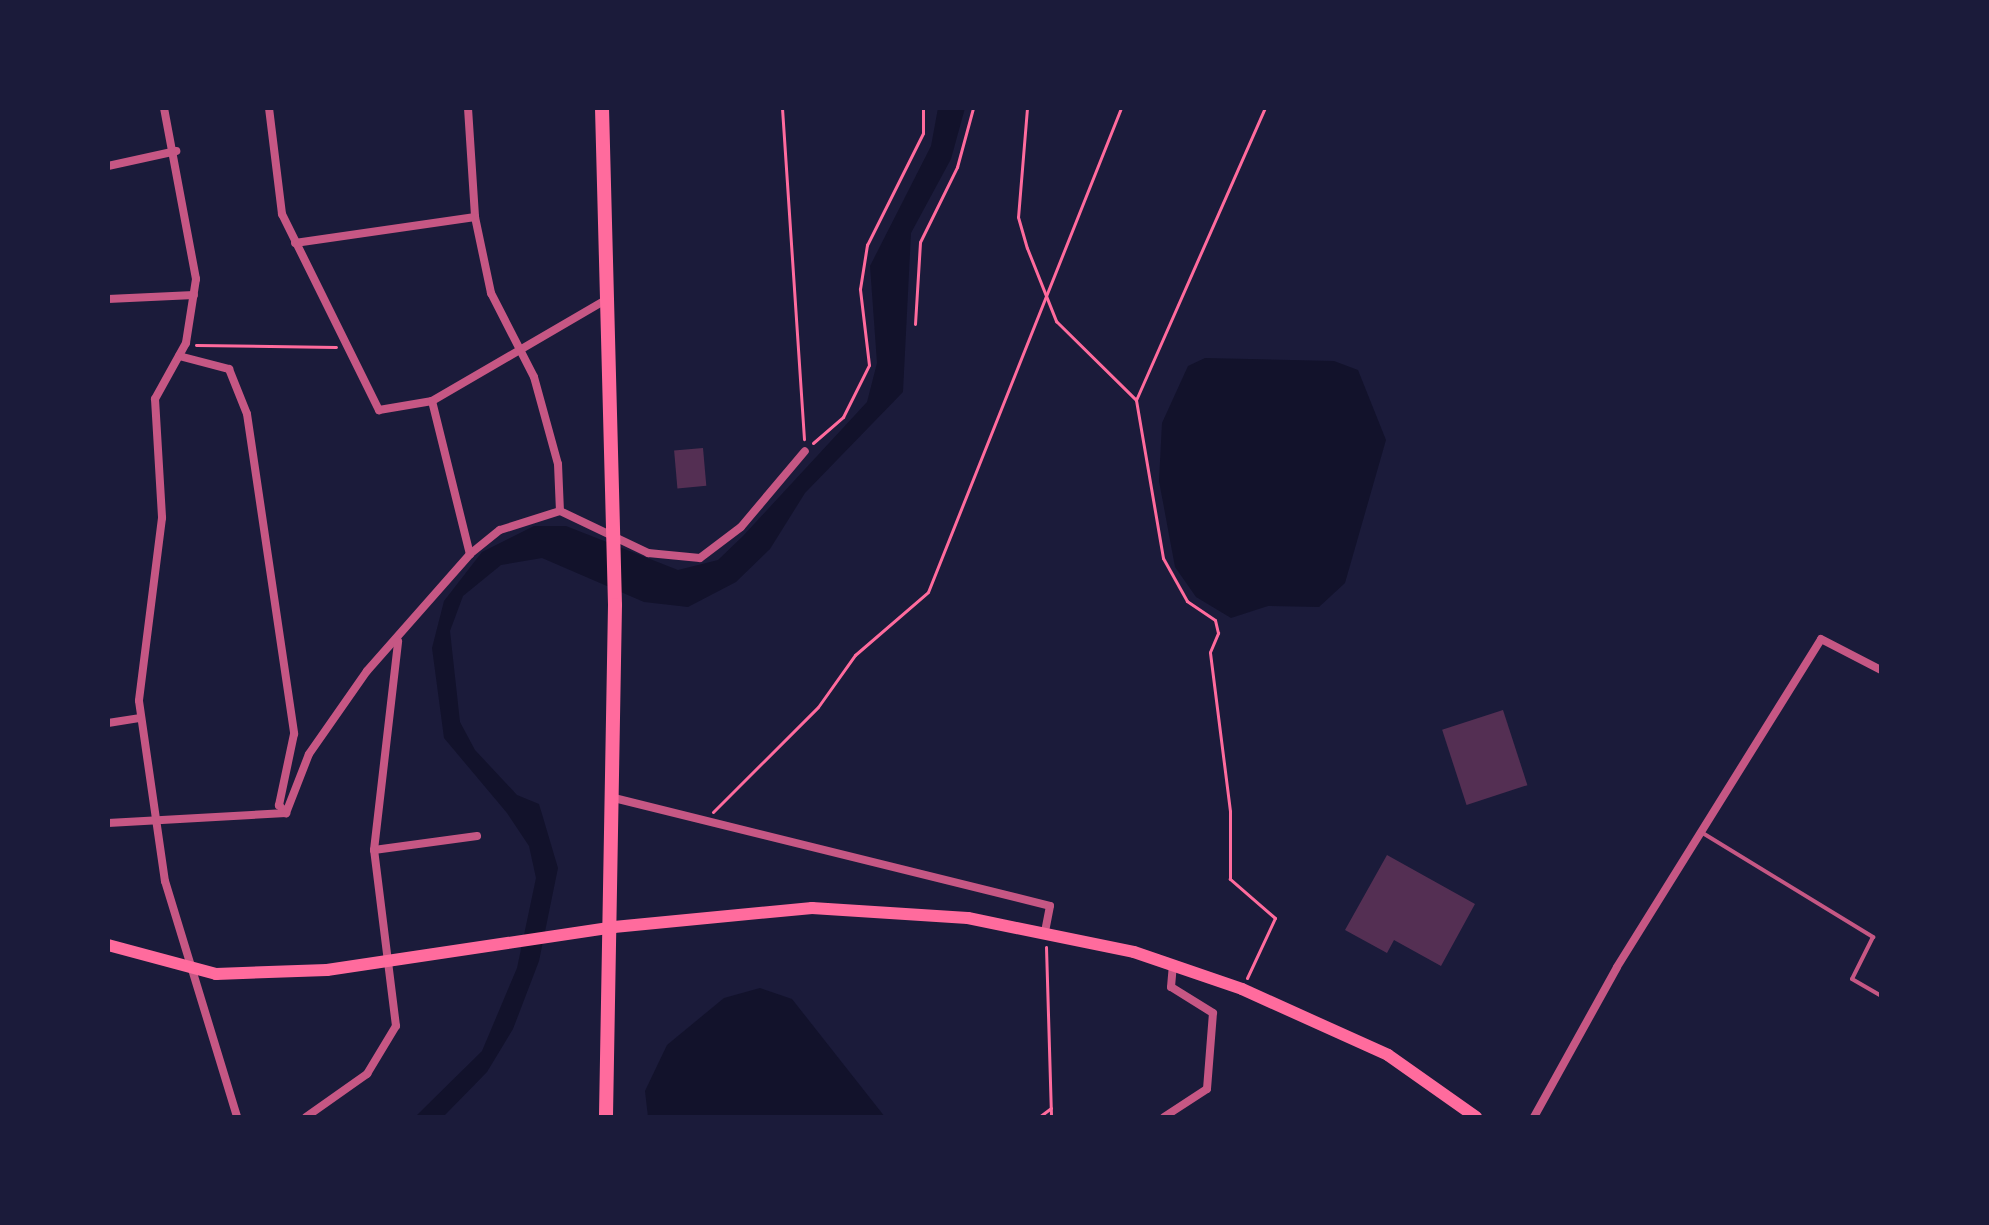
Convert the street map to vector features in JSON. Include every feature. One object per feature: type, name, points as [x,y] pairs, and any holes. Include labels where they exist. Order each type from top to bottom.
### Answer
[{"type":"main road","points":[[602,108],[611,298],[615,605],[614,927],[606,1117]]},
{"type":"main road","points":[[108,945],[188,969],[327,970],[614,927],[812,908],[1045,931],[1173,965],[1242,989],[1388,1055],[1476,1117]]},
{"type":"street","points":[[164,108],[176,151],[194,295],[186,343],[155,399],[162,518],[141,718],[155,822],[188,969],[228,1068],[237,1117]]},
{"type":"street","points":[[269,108],[282,214],[379,410],[432,401],[521,354],[611,298]]},
{"type":"street","points":[[468,108],[475,217],[491,293],[521,354],[558,464],[560,511]]},
{"type":"street","points":[[108,166],[176,151]]},
{"type":"street","points":[[295,243],[475,217]]},
{"type":"street","points":[[108,299],[194,295]]},
{"type":"street","points":[[179,356],[229,369],[247,414],[294,734],[279,805],[286,813]]},
{"type":"street","points":[[432,401],[470,554]]},
{"type":"street","points":[[286,813],[322,731],[470,554],[500,530],[560,511],[648,553],[700,558],[741,527],[805,451]]},
{"type":"street","points":[[1534,1117],[1699,831],[1821,639],[1881,670]]},
{"type":"street","points":[[306,1117],[367,1074],[383,1054],[396,1026],[374,850],[398,640]]},
{"type":"street","points":[[108,723],[141,718]]},
{"type":"street","points":[[614,798],[707,817],[1050,906],[1045,931]]},
{"type":"street","points":[[108,823],[286,813]]},
{"type":"street","points":[[374,850],[477,836]]},
{"type":"street","points":[[1164,1117],[1207,1089],[1213,1013],[1171,987],[1173,965]]},
{"type":"lane","points":[[1699,831],[1873,937],[1852,979],[1881,996]]},
{"type":"path","points":[[782,108],[805,451]]},
{"type":"path","points":[[805,451],[843,417],[869,365],[860,289],[867,245],[923,133],[923,108]]},
{"type":"path","points":[[915,324],[920,242],[957,167],[973,108]]},
{"type":"path","points":[[1027,108],[1018,217],[1045,296],[1083,354],[1136,400]]},
{"type":"path","points":[[707,817],[818,707],[855,655],[928,592],[1121,108]]},
{"type":"path","points":[[1242,989],[1275,918],[1230,879],[1230,811],[1210,652],[1218,633],[1215,620],[1187,601],[1163,558],[1136,400],[1265,108]]},
{"type":"path","points":[[186,343],[348,347]]},
{"type":"path","points":[[1045,931],[1051,1117]]},
{"type":"path","points":[[1039,1117],[1051,1108]]},
{"type":"shaded area","points":[[938,108],[965,108],[951,159],[911,233],[903,392],[805,493],[770,549],[736,582],[688,607],[644,602],[542,558],[501,565],[463,596],[450,631],[460,722],[475,750],[517,795],[539,804],[558,868],[539,961],[513,1029],[487,1072],[443,1117],[415,1117],[482,1051],[517,968],[536,878],[529,846],[507,813],[444,738],[432,648],[444,601],[482,552],[534,526],[566,526],[678,570],[718,560],[743,536],[867,402],[877,363],[870,266],[931,146]]},
{"type":"shaded area","points":[[1205,358],[1334,361],[1358,370],[1386,440],[1345,583],[1319,607],[1268,606],[1231,618],[1196,597],[1175,567],[1159,481],[1162,423],[1188,366]]},
{"type":"shaded area","points":[[760,988],[792,999],[885,1117],[648,1117],[645,1091],[667,1045],[724,998]]},
{"type":"building","points":[[703,448],[706,486],[677,488],[674,451]]},
{"type":"building","points":[[1503,710],[1527,785],[1467,805],[1442,730]]},
{"type":"building","points":[[1387,855],[1475,904],[1441,966],[1394,940],[1387,953],[1345,930]]}]
